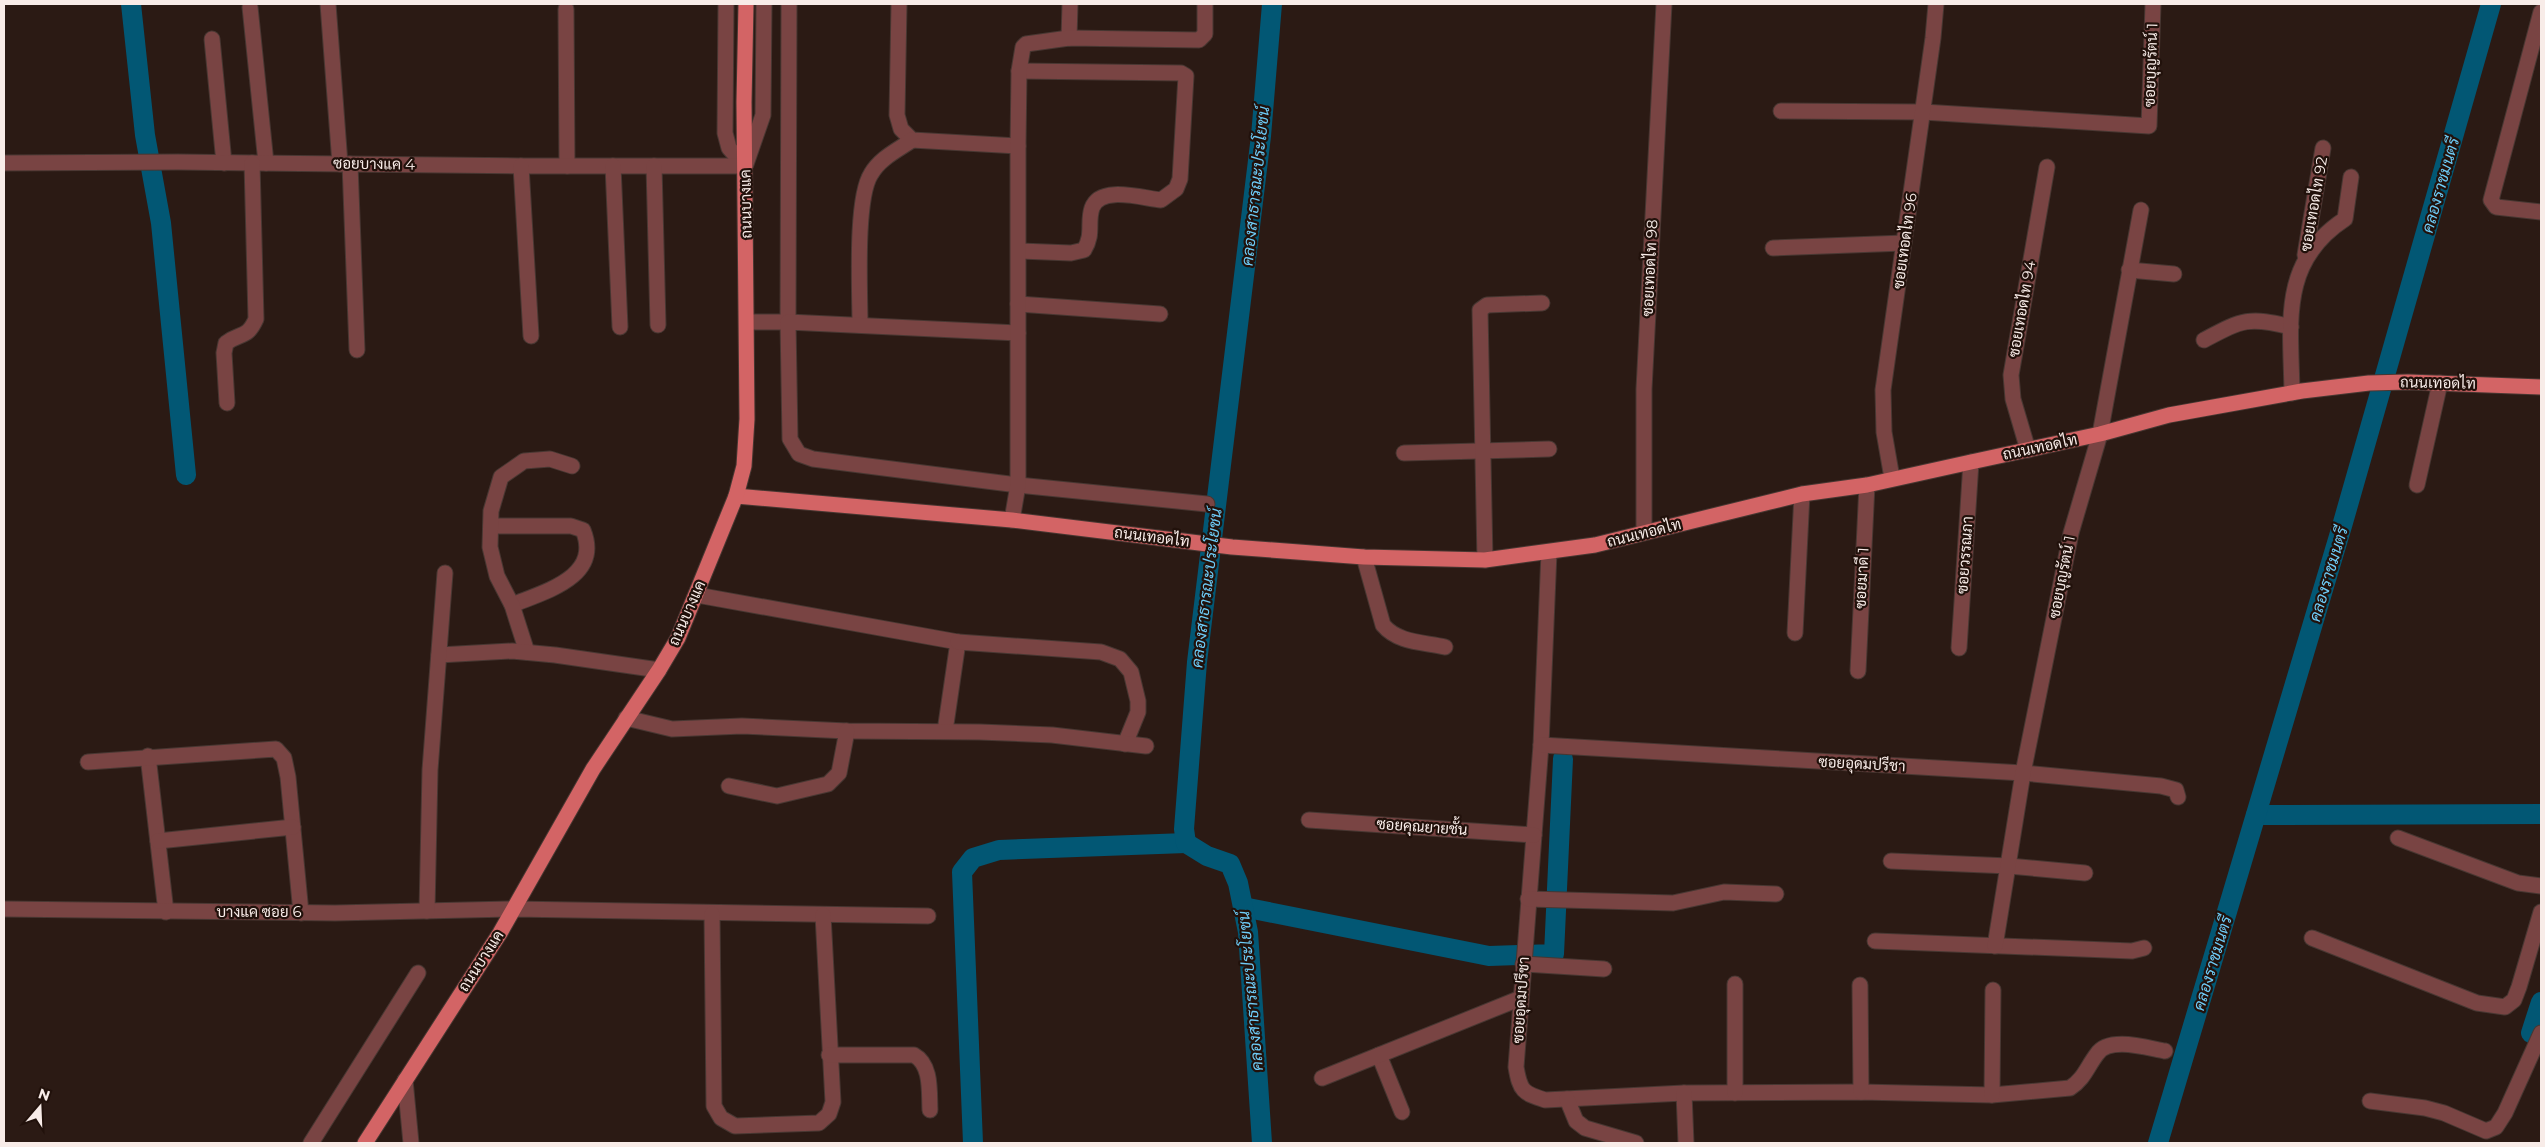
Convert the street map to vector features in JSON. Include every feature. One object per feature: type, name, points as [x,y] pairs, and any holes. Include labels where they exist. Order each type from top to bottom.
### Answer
[{"type":"main road","name":"ถนนบางแค","points":[[365,1143],[514,908],[593,769],[678,638],[736,496],[744,466],[748,322],[744,102],[746,4]]},
{"type":"main road","name":"ถนนเทอดไท","points":[[736,496],[1012,520],[1232,547],[1364,557],[1485,560],[1595,545],[1802,494],[1867,485],[2100,434],[2169,415],[2292,393],[2369,383],[2408,382],[2541,387]]},
{"type":"street","points":[[328,4],[345,164],[357,350]]},
{"type":"street","points":[[726,4],[725,134],[729,148],[745,166],[763,115],[764,4]]},
{"type":"street","points":[[789,4],[788,322],[790,439],[799,454],[813,459],[1018,485],[1207,504]]},
{"type":"street","points":[[899,4],[896,114],[901,129],[912,140]]},
{"type":"street","points":[[1069,38],[1070,4]]},
{"type":"street","points":[[1012,520],[1018,485],[1019,71],[1025,45],[1069,38],[1199,40],[1206,34],[1205,4]]},
{"type":"street","name":"ซอยเทอดไท 98","points":[[1644,532],[1644,389],[1664,4]]},
{"type":"street","name":"ซอยเทอดไท 96","points":[[1892,478],[1884,432],[1883,390],[1923,112],[1936,4]]},
{"type":"street","name":"ซอยบุญรัตน์ 1","points":[[1923,112],[2149,126],[2153,4]]},
{"type":"street","points":[[227,403],[224,353],[226,343],[233,338],[245,336],[251,331],[256,319],[259,163],[250,7]]},
{"type":"street","points":[[566,9],[567,166]]},
{"type":"street","points":[[2541,12],[2491,200],[2496,208],[2504,210],[2541,212]]},
{"type":"street","points":[[212,39],[224,163]]},
{"type":"street","points":[[1019,71],[1181,73],[1186,76],[1180,179],[1176,189],[1161,200],[1108,194],[1098,198],[1092,208],[1090,240],[1084,250],[1071,253],[1020,251]]},
{"type":"street","points":[[1781,111],[1923,112]]},
{"type":"street","points":[[860,326],[862,197],[870,174],[881,161],[912,140],[1018,146]]},
{"type":"street","name":"ซอยเทอดไท 92","points":[[2292,393],[2291,327],[2297,277],[2304,259],[2323,148]]},
{"type":"street","name":"ซอยบางแค 4","points":[[4,163],[178,162],[521,166],[745,166]]},
{"type":"street","points":[[521,166],[531,336]]},
{"type":"street","points":[[613,166],[620,328]]},
{"type":"street","points":[[654,166],[658,325]]},
{"type":"street","name":"ซอยเทอดไท 94","points":[[2028,450],[2013,399],[2011,375],[2047,167]]},
{"type":"street","name":"ซอยเทอดไท 92","points":[[2304,259],[2313,246],[2345,219],[2352,177]]},
{"type":"street","name":"ซอยบุญรัตน์ 1","points":[[1995,946],[2023,773],[2071,533],[2100,434],[2141,210]]},
{"type":"street","points":[[1773,248],[1904,243]]},
{"type":"street","points":[[2129,270],[2174,274]]},
{"type":"street","points":[[1485,560],[1481,450],[1480,310],[1487,305],[1542,303]]},
{"type":"street","points":[[1018,304],[1160,314]]},
{"type":"street","points":[[2204,340],[2239,321],[2266,320],[2291,327]]},
{"type":"street","points":[[748,322],[788,322],[1018,333]]},
{"type":"street","points":[[2417,485],[2440,383]]},
{"type":"street","points":[[1404,453],[1549,449]]},
{"type":"street","points":[[527,652],[512,606],[497,576],[490,547],[491,511],[501,478],[524,461],[550,459],[572,466]]},
{"type":"street","name":"ซอยวรรณภา","points":[[1959,648],[1971,462]]},
{"type":"street","name":"ซอยมาดี 1","points":[[1858,672],[1867,485]]},
{"type":"street","points":[[1795,633],[1802,494]]},
{"type":"street","points":[[491,526],[571,526],[584,530],[588,543],[584,563],[565,583],[512,606]]},
{"type":"street","name":"ซอยอุดมปรีชา","points":[[1549,552],[1541,746],[1516,1067],[1518,1082],[1526,1094],[1545,1100],[1684,1093],[1861,1092],[1992,1095],[2070,1088],[2080,1081],[2098,1052],[2104,1047],[2121,1045],[2165,1051]]},
{"type":"street","points":[[1364,557],[1384,625],[1389,631],[1399,638],[1445,646]]},
{"type":"street","points":[[427,911],[430,770],[446,573]]},
{"type":"street","points":[[697,595],[958,642],[1101,652],[1120,659],[1131,672],[1138,700],[1138,712],[1125,744]]},
{"type":"street","points":[[945,732],[958,642]]},
{"type":"street","points":[[439,655],[527,652],[659,670]]},
{"type":"street","points":[[626,718],[672,729],[742,726],[847,731],[1052,735],[1146,746]]},
{"type":"street","points":[[728,786],[777,796],[828,784],[839,773],[847,731]]},
{"type":"street","name":"ซอยอุดมปรีชา","points":[[1541,746],[2023,773],[2161,786],[2176,790],[2178,797]]},
{"type":"street","points":[[88,762],[148,756],[276,749],[284,758],[288,777],[301,912]]},
{"type":"street","points":[[148,756],[166,912]]},
{"type":"street","name":"ซอยคุณยายชั้น","points":[[1309,820],[1534,835]]},
{"type":"street","points":[[158,841],[293,827]]},
{"type":"street","points":[[2398,838],[2518,883],[2541,886]]},
{"type":"street","points":[[1891,861],[2009,866],[2085,873]]},
{"type":"street","points":[[1528,899],[1673,903],[1724,892],[1776,894]]},
{"type":"street","name":"บางแค ซอย 6","points":[[4,909],[301,912],[514,908],[712,914],[928,916]]},
{"type":"street","points":[[2312,938],[2477,1003],[2505,1007],[2514,1000],[2519,987],[2541,912]]},
{"type":"street","points":[[712,914],[714,1106],[721,1118],[735,1126],[819,1123],[829,1114],[833,1102],[829,1054],[824,915]]},
{"type":"street","points":[[1875,941],[2132,951],[2144,948]]},
{"type":"street","points":[[1523,964],[1604,969]]},
{"type":"street","points":[[311,1143],[418,973]]},
{"type":"street","points":[[1735,984],[1735,1093]]},
{"type":"street","points":[[1860,985],[1861,1092]]},
{"type":"street","points":[[1992,990],[1992,1095]]},
{"type":"street","points":[[1322,1078],[1521,998]]},
{"type":"street","points":[[2370,1101],[2425,1108],[2444,1113],[2486,1131],[2496,1127],[2505,1113],[2541,1033]]},
{"type":"street","points":[[829,1054],[914,1055],[922,1060],[927,1071],[930,1110]]},
{"type":"street","points":[[1379,1055],[1402,1112]]},
{"type":"street","points":[[406,1080],[411,1143]]},
{"type":"street","points":[[1684,1093],[1686,1143]]},
{"type":"street","points":[[1567,1099],[1576,1121],[1585,1128],[1636,1143]]},
{"type":"waterway","points":[[131,4],[145,135],[161,223],[186,475]]},
{"type":"waterway","name":"คลองสาธารณะประโยชน์","points":[[1262,1143],[1248,932],[1238,883],[1230,864],[1207,856],[1186,843],[1184,829],[1197,662],[1261,136],[1272,4]]},
{"type":"waterway","name":"คลองราชมนตรี","points":[[2158,1143],[2342,526],[2491,4]]},
{"type":"waterway","points":[[1243,907],[1489,956],[1554,954],[1563,759]]},
{"type":"waterway","points":[[2256,815],[2541,814]]},
{"type":"waterway","points":[[973,1143],[962,872],[973,858],[999,850],[1186,843]]},
{"type":"waterway","points":[[2531,1033],[2541,1002]]}]
